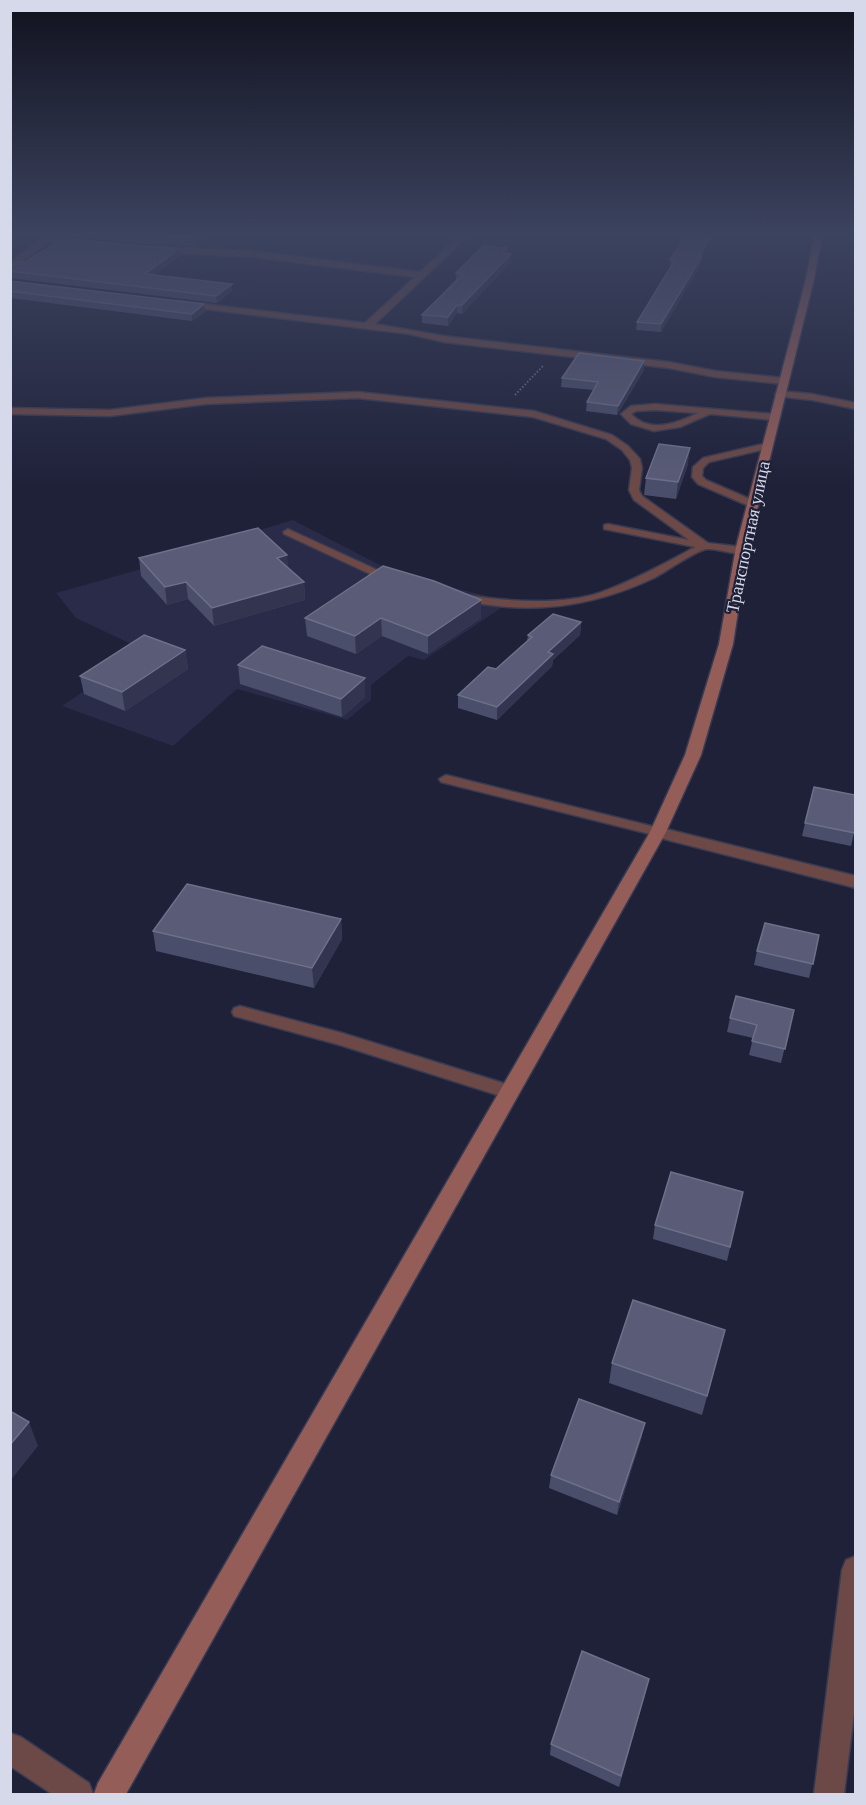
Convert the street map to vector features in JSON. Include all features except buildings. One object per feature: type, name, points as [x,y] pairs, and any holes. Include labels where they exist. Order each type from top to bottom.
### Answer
[{"type":"main road","name":"Транспортная улица","points":[[109,1794],[658,832],[696,744],[726,644],[742,550],[799,319]]},
{"type":"street","points":[[310,319],[409,331],[444,339],[669,365],[855,406]]},
{"type":"street","points":[[367,326],[374,319]]},
{"type":"street","points":[[658,832],[855,882]]},
{"type":"street","points":[[829,1794],[855,1570]]},
{"type":"street","points":[[10,1748],[78,1794]]},
{"type":"lane","points":[[10,411],[110,413],[218,400],[358,395],[534,414],[609,436],[635,459],[637,468],[634,490],[638,498],[705,546]]},
{"type":"lane","points":[[708,412],[684,424],[658,428],[643,426],[634,422],[626,414],[628,410],[643,407],[774,417]]},
{"type":"lane","points":[[753,504],[702,482],[698,477],[699,467],[706,460],[767,446]]},
{"type":"lane","points":[[608,527],[705,546],[742,550]]},
{"type":"lane","points":[[288,532],[388,579],[408,584]]},
{"type":"lane","points":[[448,595],[493,603],[569,603],[601,596],[705,546]]},
{"type":"lane","points":[[446,779],[658,832]]},
{"type":"lane","points":[[240,1012],[342,1039],[510,1092]]},
{"type":"path","points":[[491,409],[509,401],[556,352]]},
{"type":"shaded area","points":[[293,520],[399,575],[496,598],[501,608],[424,660],[408,656],[371,685],[371,700],[347,720],[237,689],[173,746],[62,706],[144,650],[76,618],[56,593],[230,544],[236,537]]}]
